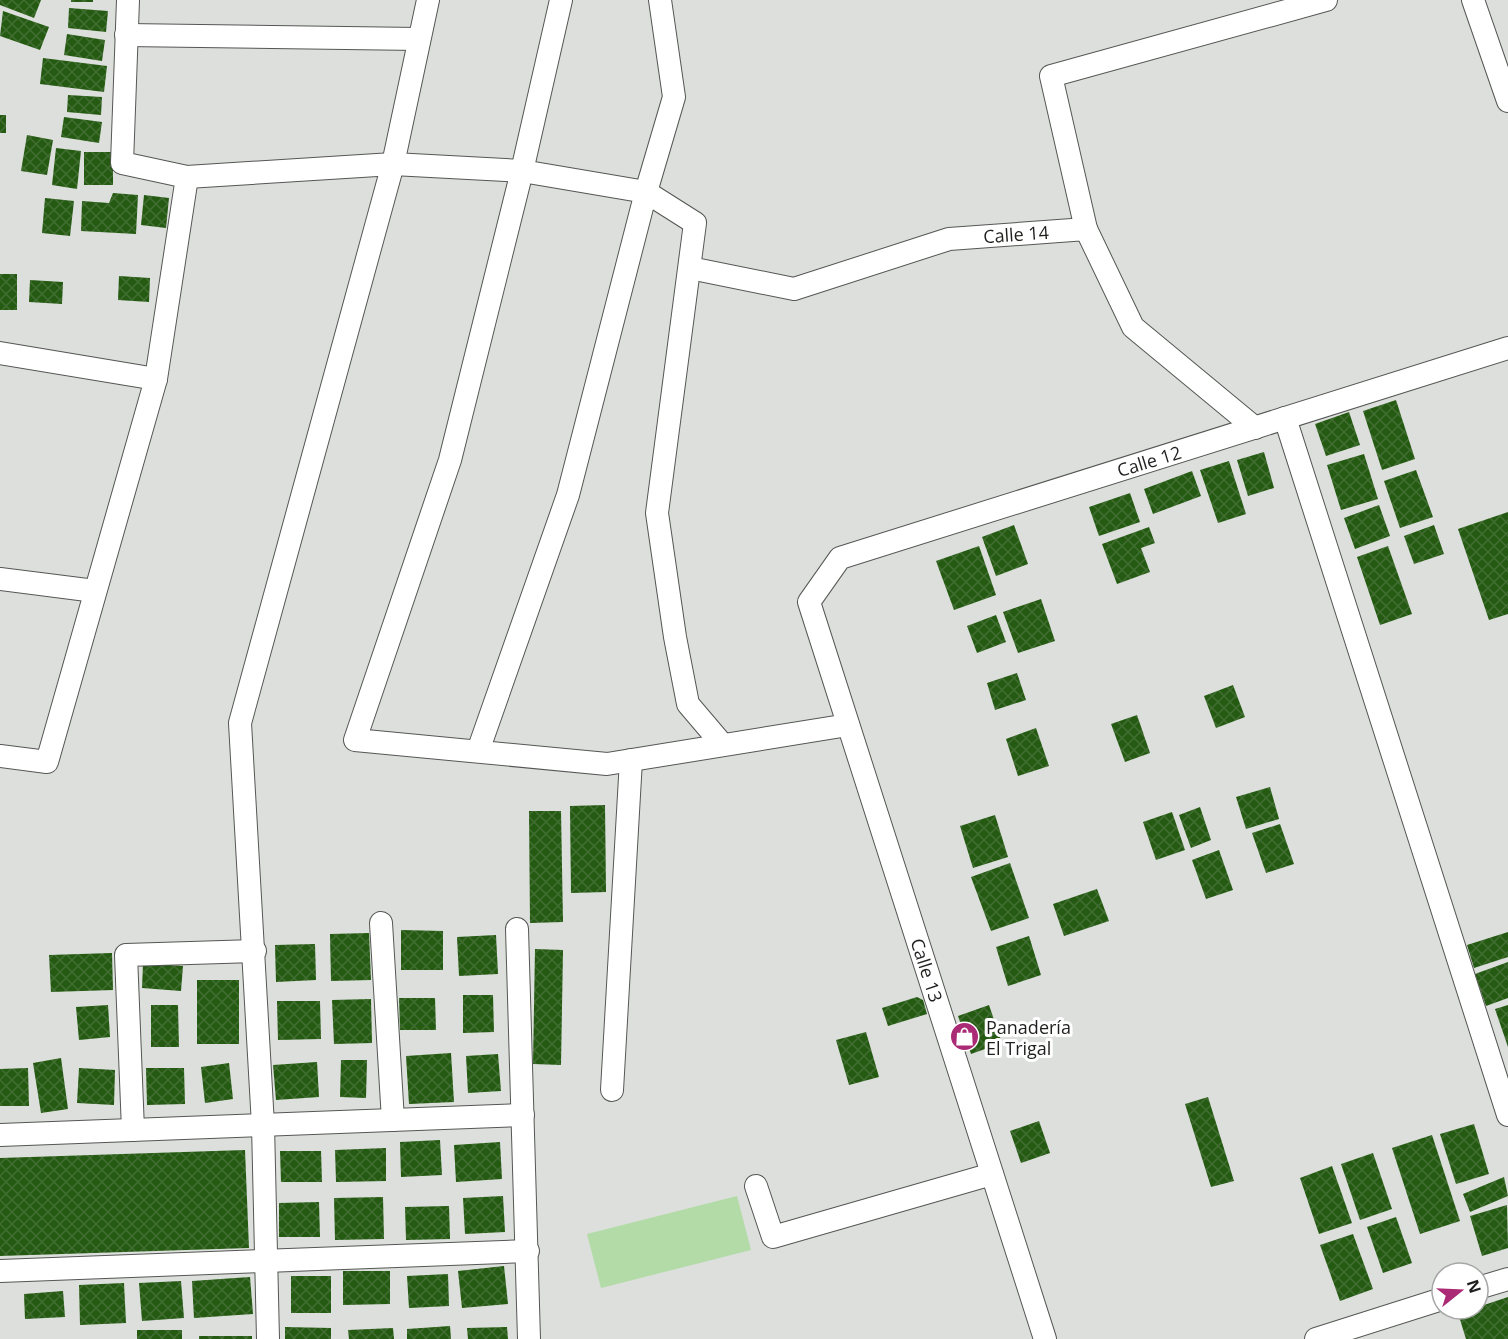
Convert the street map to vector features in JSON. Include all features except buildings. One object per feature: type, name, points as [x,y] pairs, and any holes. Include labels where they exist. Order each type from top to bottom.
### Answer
[{"type":"street","points":[[128,0],[122,163],[187,177],[393,164],[522,171],[646,192],[695,223],[657,513],[675,638],[688,704],[722,744]]},
{"type":"street","points":[[268,1339],[263,1125],[255,951],[240,723],[393,164],[428,0]]},
{"type":"street","points":[[561,0],[522,171],[450,460],[355,740],[607,764],[848,725]]},
{"type":"street","points":[[478,751],[568,495],[646,192],[674,97],[660,0]]},
{"type":"street","points":[[1255,428],[1133,327],[1086,229],[1051,76],[1326,0]]},
{"type":"street","points":[[1473,0],[1500,52],[1508,101]]},
{"type":"street","points":[[126,35],[418,39]]},
{"type":"street","points":[[0,756],[47,762],[156,379],[187,177]]},
{"type":"street","name":"Calle 14","points":[[690,268],[794,289],[949,238],[1086,229]]},
{"type":"street","name":"Calle 12","points":[[809,602],[840,558],[1508,348]]},
{"type":"street","points":[[0,353],[156,379]]},
{"type":"street","points":[[1285,418],[1508,1115]]},
{"type":"street","points":[[0,579],[95,591]]},
{"type":"street","name":"Calle 13","points":[[809,602],[1045,1339]]},
{"type":"street","points":[[612,1090],[631,760]]},
{"type":"street","points":[[381,923],[393,1120]]},
{"type":"street","points":[[517,929],[529,1339]]},
{"type":"street","points":[[132,1130],[126,955],[255,951]]},
{"type":"street","points":[[0,1135],[523,1115]]},
{"type":"street","points":[[756,1186],[772,1237],[992,1174]]},
{"type":"street","points":[[0,1271],[528,1251]]},
{"type":"street","points":[[1490,1284],[1508,1279]]},
{"type":"street","points":[[1316,1339],[1430,1303]]},
{"type":"green space","points":[[737,1196],[751,1250],[601,1288],[587,1234]]},
{"type":"place","name":"Panadería El Trigal","points":[[965,1037]]}]
